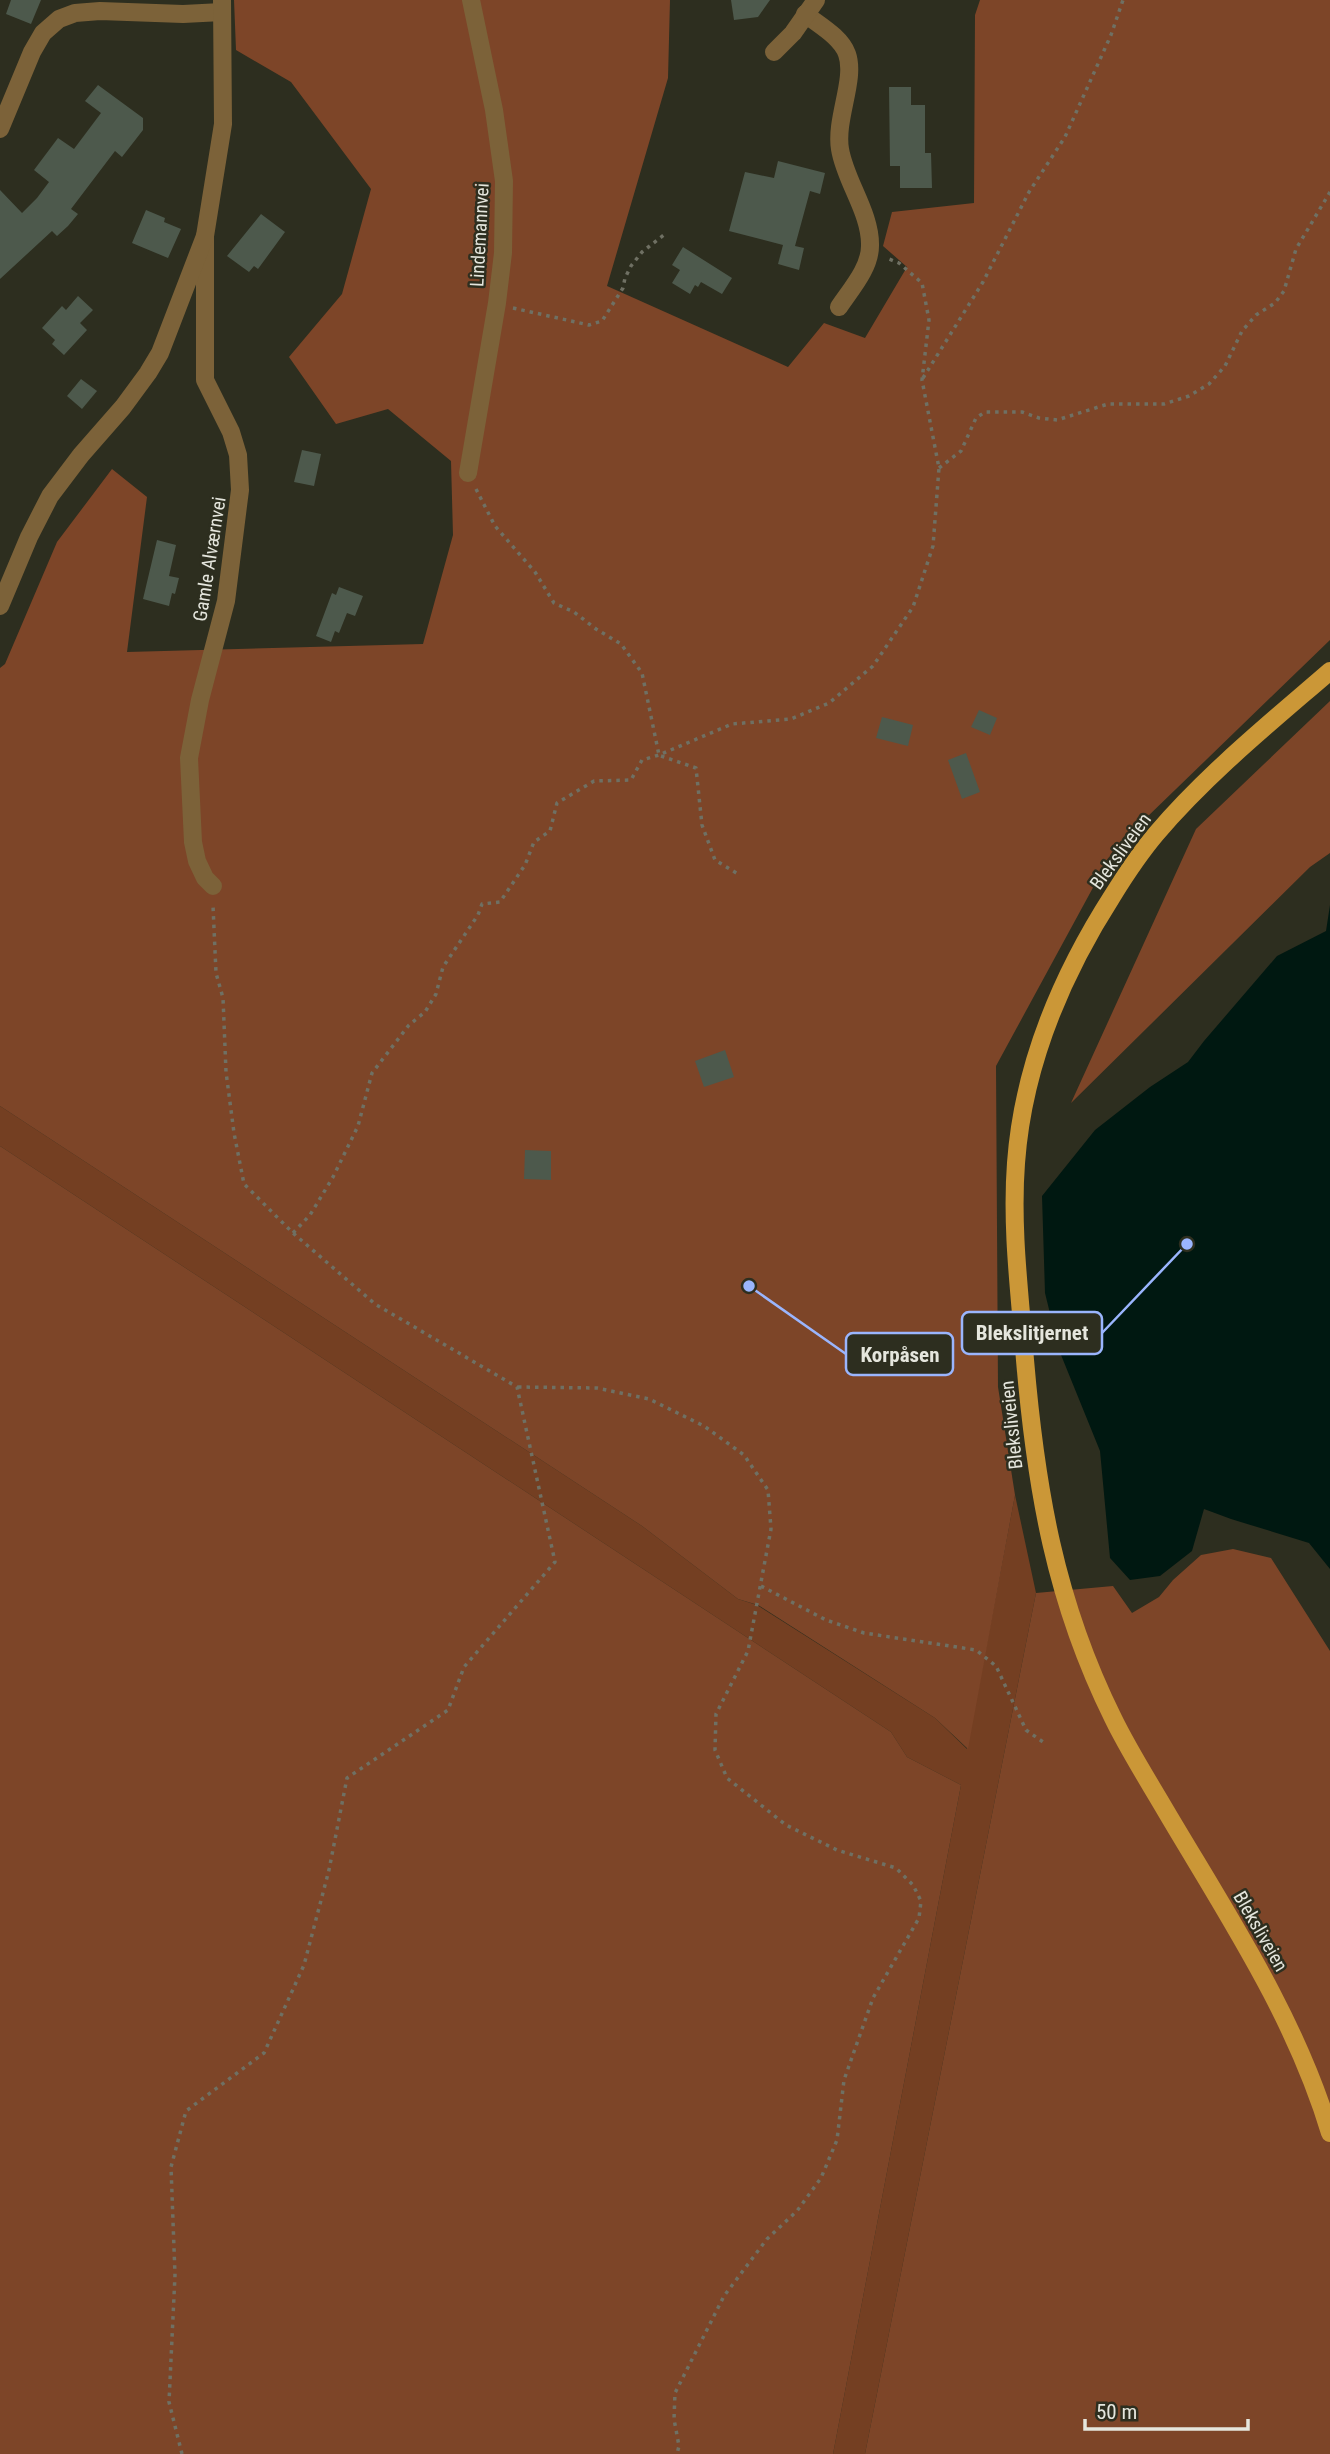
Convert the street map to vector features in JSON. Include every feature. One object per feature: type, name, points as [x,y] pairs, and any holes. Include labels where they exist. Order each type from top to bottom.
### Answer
[{"type":"main road","name":"Bleksliveien","points":[[1330,671],[1204,784],[1154,835],[1094,924],[1054,1006],[1031,1071],[1019,1136],[1014,1199],[1018,1278],[1036,1472],[1050,1545],[1081,1649],[1122,1735],[1281,2010],[1303,2059],[1330,2133]]},
{"type":"street","name":"Lindemannvei","points":[[468,473],[497,303],[503,253],[504,181],[494,110],[471,0]]},
{"type":"street","points":[[0,129],[37,41],[59,19],[75,13],[100,11],[183,14],[222,6]]},
{"type":"street","name":"Gamle Alværnvei","points":[[213,886],[205,878],[197,861],[193,842],[189,758],[200,700],[226,600],[240,490],[238,454],[231,432],[205,380],[205,236],[223,124],[222,6]]},
{"type":"street","points":[[774,52],[793,33],[810,7],[841,44],[849,58],[849,76],[839,125],[840,148],[864,217],[870,244],[863,271],[839,307]]},
{"type":"street","name":"Gamle Alværnvei","points":[[0,606],[29,537],[50,496],[80,454],[123,407],[160,353],[205,236]]},
{"type":"path","points":[[922,380],[983,282],[1029,192],[1065,137],[1111,35],[1123,0]]},
{"type":"path","points":[[939,468],[961,451],[976,418],[985,412],[1022,412],[1057,420],[1108,404],[1164,404],[1189,396],[1209,384],[1225,366],[1242,331],[1256,315],[1275,303],[1284,291],[1296,249],[1330,192]]},
{"type":"path","points":[[497,303],[589,325],[602,321],[623,288],[631,266],[642,252],[665,234]]},
{"type":"path","points":[[293,1233],[316,1205],[358,1126],[372,1073],[409,1025],[425,1012],[436,994],[443,967],[478,915],[482,904],[500,902],[525,865],[534,842],[550,831],[557,803],[594,781],[631,780],[642,760],[732,724],[791,719],[829,703],[873,666],[913,607],[933,546],[939,468],[922,380],[929,320],[922,283],[899,263],[869,252]]},
{"type":"path","points":[[468,473],[495,526],[535,572],[554,603],[575,612],[621,644],[642,673],[659,755]]},
{"type":"path","points":[[659,755],[696,768],[702,825],[715,860],[738,874]]},
{"type":"path","points":[[213,886],[216,973],[223,998],[226,1072],[244,1184],[293,1233],[375,1304],[517,1387],[597,1388],[649,1399],[704,1426],[744,1455],[768,1490],[771,1529],[748,1651],[716,1714],[715,1750],[727,1778],[786,1825],[837,1850],[896,1868],[913,1885],[920,1901],[919,1918],[873,1998],[844,2080],[837,2140],[821,2178],[797,2211],[766,2239],[724,2296],[675,2393],[674,2419],[679,2446],[677,2454]]},
{"type":"path","points":[[182,2454],[169,2402],[175,2275],[171,2167],[186,2111],[264,2053],[304,1965],[329,1870],[347,1778],[448,1710],[464,1667],[555,1562],[517,1387]]},
{"type":"path","points":[[761,1586],[826,1620],[864,1633],[976,1650],[996,1666],[1026,1730],[1046,1744]]},
{"type":"shaded area","points":[[234,0],[670,0],[668,78],[607,286],[788,367],[824,323],[865,338],[907,267],[883,246],[892,212],[974,203],[975,15],[980,0],[1330,0],[1330,640],[1114,849],[996,1066],[998,1387],[1015,1495],[968,1749],[935,1718],[758,1605],[738,1599],[642,1526],[0,1106],[0,668],[5,664],[57,542],[112,469],[147,497],[127,652],[423,644],[453,535],[451,461],[388,409],[336,424],[289,357],[342,294],[371,189],[291,82],[236,50]]},
{"type":"shaded area","points":[[1330,701],[1330,853],[1310,867],[1071,1103],[1196,829]]},
{"type":"shaded area","points":[[0,1106],[642,1526],[738,1599],[757,1605],[935,1718],[967,1749],[1015,1495],[1036,1593],[865,2454],[833,2454],[961,1785],[907,1757],[891,1732],[0,1146]]},
{"type":"shaded area","points":[[0,1146],[891,1732],[907,1757],[961,1785],[833,2454],[0,2454]]},
{"type":"shaded area","points":[[1233,1549],[1271,1558],[1330,1651],[1330,2454],[865,2454],[1036,1593],[1113,1586],[1132,1613],[1159,1597],[1173,1580],[1201,1555]]},
{"type":"water","points":[[1330,905],[1330,1569],[1309,1543],[1204,1509],[1192,1551],[1160,1576],[1130,1580],[1110,1558],[1100,1451],[1059,1350],[1045,1293],[1042,1196],[1095,1130],[1150,1087],[1188,1062],[1277,956],[1326,931]]},
{"type":"building","points":[[11,0],[41,0],[31,24],[6,14]]},
{"type":"building","points":[[731,0],[770,0],[758,17],[734,20]]},
{"type":"building","points":[[98,85],[143,118],[143,130],[122,157],[115,151],[71,209],[78,214],[68,226],[57,236],[52,231],[0,279],[0,190],[22,213],[37,198],[49,182],[34,170],[58,138],[74,149],[101,113],[85,101]]},
{"type":"building","points":[[889,87],[911,87],[911,105],[925,105],[925,153],[931,153],[932,188],[900,188],[900,166],[890,166]]},
{"type":"building","points":[[778,161],[825,173],[820,194],[810,191],[795,246],[804,248],[799,270],[778,264],[783,245],[729,231],[745,172],[774,178]]},
{"type":"building","points":[[146,210],[181,229],[168,258],[132,243]]},
{"type":"building","points":[[261,214],[285,232],[258,269],[254,266],[249,272],[227,256]]},
{"type":"building","points":[[683,247],[732,278],[722,294],[701,282],[698,287],[695,285],[690,294],[672,283],[680,270],[672,265]]},
{"type":"building","points":[[78,296],[93,310],[80,323],[87,330],[64,355],[52,344],[55,340],[42,328],[62,306],[66,310]]},
{"type":"building","points":[[81,379],[97,391],[82,409],[67,396]]},
{"type":"building","points":[[302,450],[321,454],[314,486],[294,482]]},
{"type":"building","points":[[157,540],[176,545],[169,576],[179,578],[169,606],[143,599]]},
{"type":"building","points":[[339,587],[363,596],[355,616],[347,613],[339,633],[335,631],[331,642],[316,636],[332,593],[336,595]]},
{"type":"building","points":[[979,710],[997,718],[990,735],[971,727]]},
{"type":"building","points":[[882,717],[913,725],[908,746],[876,738]]},
{"type":"building","points":[[966,753],[980,792],[962,799],[948,760]]},
{"type":"building","points":[[725,1050],[734,1077],[704,1087],[695,1061]]},
{"type":"building","points":[[525,1150],[551,1151],[551,1180],[524,1179]]},
{"type":"place","name":"Blekslitjernet","points":[[1187,1244]]},
{"type":"place","name":"Korpåsen","points":[[749,1286]]}]
